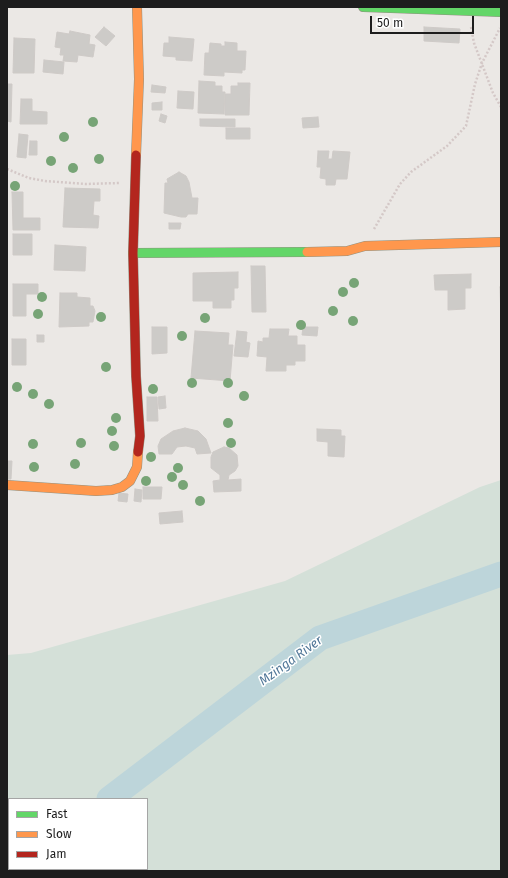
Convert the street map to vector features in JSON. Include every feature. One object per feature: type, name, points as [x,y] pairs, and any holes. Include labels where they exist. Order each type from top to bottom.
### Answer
[{"type":"street","points":[[7,485],[96,491],[112,490],[122,487],[130,481],[135,473],[139,460],[140,436],[136,376],[134,253],[139,79],[137,7]]},
{"type":"street","points":[[363,7],[501,12]]},
{"type":"street","points":[[134,253],[326,252],[347,251],[365,246],[501,242]]},
{"type":"path","points":[[469,10],[474,43],[501,107]]},
{"type":"path","points":[[365,246],[388,202],[410,172],[447,146],[466,126],[475,84],[482,63],[501,26]]},
{"type":"path","points":[[7,169],[29,178],[58,182],[135,182]]},
{"type":"shaded area","points":[[501,480],[501,871],[7,871],[7,655],[31,653],[285,581],[480,487]]},
{"type":"building","points":[[104,27],[115,36],[106,46],[95,37]]},
{"type":"building","points":[[424,27],[460,29],[459,43],[424,41]]},
{"type":"building","points":[[70,31],[90,35],[89,44],[95,45],[93,57],[78,55],[77,62],[63,61],[64,55],[60,55],[61,48],[55,47],[57,32],[69,34]]},
{"type":"building","points":[[169,37],[194,39],[192,61],[176,60],[176,57],[163,56],[164,43],[169,43]]},
{"type":"building","points":[[14,38],[35,39],[34,73],[13,73]]},
{"type":"building","points":[[225,42],[237,43],[237,51],[246,51],[245,70],[242,70],[242,73],[224,72],[224,76],[204,75],[205,53],[209,53],[210,43],[225,46]]},
{"type":"building","points":[[44,60],[64,62],[63,74],[43,72]]},
{"type":"building","points":[[199,81],[215,82],[215,86],[222,86],[222,92],[225,92],[224,114],[198,113]]},
{"type":"building","points":[[238,83],[250,83],[249,115],[225,115],[225,94],[231,94],[231,86],[238,86]]},
{"type":"building","points":[[7,84],[12,84],[11,122],[7,121]]},
{"type":"building","points":[[152,85],[166,87],[165,93],[151,92]]},
{"type":"building","points":[[178,91],[194,92],[193,109],[177,108]]},
{"type":"building","points":[[21,99],[32,99],[32,111],[47,112],[47,124],[20,124]]},
{"type":"building","points":[[162,102],[162,110],[152,110],[152,103]]},
{"type":"building","points":[[161,114],[167,116],[165,123],[159,121]]},
{"type":"building","points":[[318,117],[319,127],[303,128],[302,118]]},
{"type":"building","points":[[200,119],[235,119],[235,127],[200,126]]},
{"type":"building","points":[[226,128],[250,128],[250,139],[226,139]]},
{"type":"building","points":[[19,134],[28,135],[26,158],[17,157]]},
{"type":"building","points":[[30,141],[37,141],[37,155],[29,155]]},
{"type":"building","points":[[318,151],[329,151],[328,159],[332,159],[333,151],[350,152],[347,179],[336,179],[335,185],[326,185],[326,179],[320,178],[321,167],[317,167]]},
{"type":"building","points":[[179,172],[186,176],[189,182],[192,198],[198,198],[197,214],[188,214],[186,217],[181,217],[164,213],[165,183],[168,183],[167,179]]},
{"type":"building","points":[[65,188],[100,189],[100,201],[94,201],[93,215],[99,216],[98,228],[63,227]]},
{"type":"building","points":[[12,192],[23,192],[23,218],[40,218],[40,230],[13,230]]},
{"type":"building","points":[[169,223],[181,223],[180,229],[169,229]]},
{"type":"building","points":[[13,234],[32,234],[32,255],[13,255]]},
{"type":"building","points":[[55,245],[86,247],[85,271],[54,270]]},
{"type":"building","points":[[251,266],[265,266],[266,312],[252,312]]},
{"type":"building","points":[[238,272],[238,288],[234,288],[234,300],[231,300],[231,308],[213,308],[213,301],[193,301],[193,273]]},
{"type":"building","points":[[471,274],[471,288],[465,288],[465,309],[448,310],[448,290],[435,290],[434,275]]},
{"type":"building","points":[[13,284],[38,284],[38,294],[26,294],[26,316],[13,316]]},
{"type":"building","points":[[500,287],[501,287],[501,320]]},
{"type":"building","points":[[60,293],[77,293],[77,297],[90,298],[90,306],[93,306],[95,311],[93,322],[89,322],[89,326],[59,327]]},
{"type":"building","points":[[152,327],[167,327],[167,353],[152,354]]},
{"type":"building","points":[[303,327],[318,327],[317,336],[302,335]]},
{"type":"building","points":[[270,329],[289,329],[288,336],[297,336],[297,345],[305,345],[305,361],[295,361],[295,365],[286,365],[286,371],[266,371],[267,357],[257,356],[258,341],[263,342],[263,338],[269,338]]},
{"type":"building","points":[[195,331],[229,333],[228,345],[233,345],[230,381],[191,378]]},
{"type":"building","points":[[237,331],[247,332],[246,342],[250,343],[248,357],[234,356]]},
{"type":"building","points":[[37,335],[44,335],[44,342],[37,342]]},
{"type":"building","points":[[12,339],[26,339],[26,365],[12,365]]},
{"type":"building","points":[[165,396],[166,408],[159,409],[158,397]]},
{"type":"building","points":[[147,397],[157,397],[158,421],[147,421]]},
{"type":"building","points":[[185,428],[198,431],[206,439],[211,453],[197,454],[195,448],[186,446],[177,447],[172,454],[159,454],[158,446],[161,439],[173,431]]},
{"type":"building","points":[[317,429],[341,430],[341,436],[345,436],[344,457],[328,456],[328,442],[317,441]]},
{"type":"building","points":[[224,447],[229,448],[237,455],[238,466],[235,471],[229,475],[228,480],[241,479],[241,491],[214,492],[213,481],[220,480],[220,475],[211,468],[211,457],[213,452]]},
{"type":"building","points":[[7,461],[12,461],[11,479],[7,479]]},
{"type":"building","points":[[143,487],[162,487],[161,499],[143,499]]},
{"type":"building","points":[[135,489],[142,490],[141,502],[134,501]]},
{"type":"building","points":[[119,493],[128,494],[127,502],[118,501]]},
{"type":"building","points":[[182,511],[183,522],[160,524],[159,513]]},
{"type":"waterway","name":"Mzinga River","points":[[110,798],[320,638],[501,574]]},
{"type":"traffic: fast","points":[[363,7],[501,12]]},
{"type":"traffic: fast","points":[[133,253],[307,252]]},
{"type":"traffic: slow","points":[[136,155],[139,79],[137,7]]},
{"type":"traffic: slow","points":[[307,252],[347,251],[365,246],[501,242]]},
{"type":"traffic: slow","points":[[7,485],[96,491],[112,490],[122,487],[130,481],[137,467],[138,452]]},
{"type":"traffic: jam","points":[[136,155],[133,253],[136,376],[140,436],[138,452]]}]
